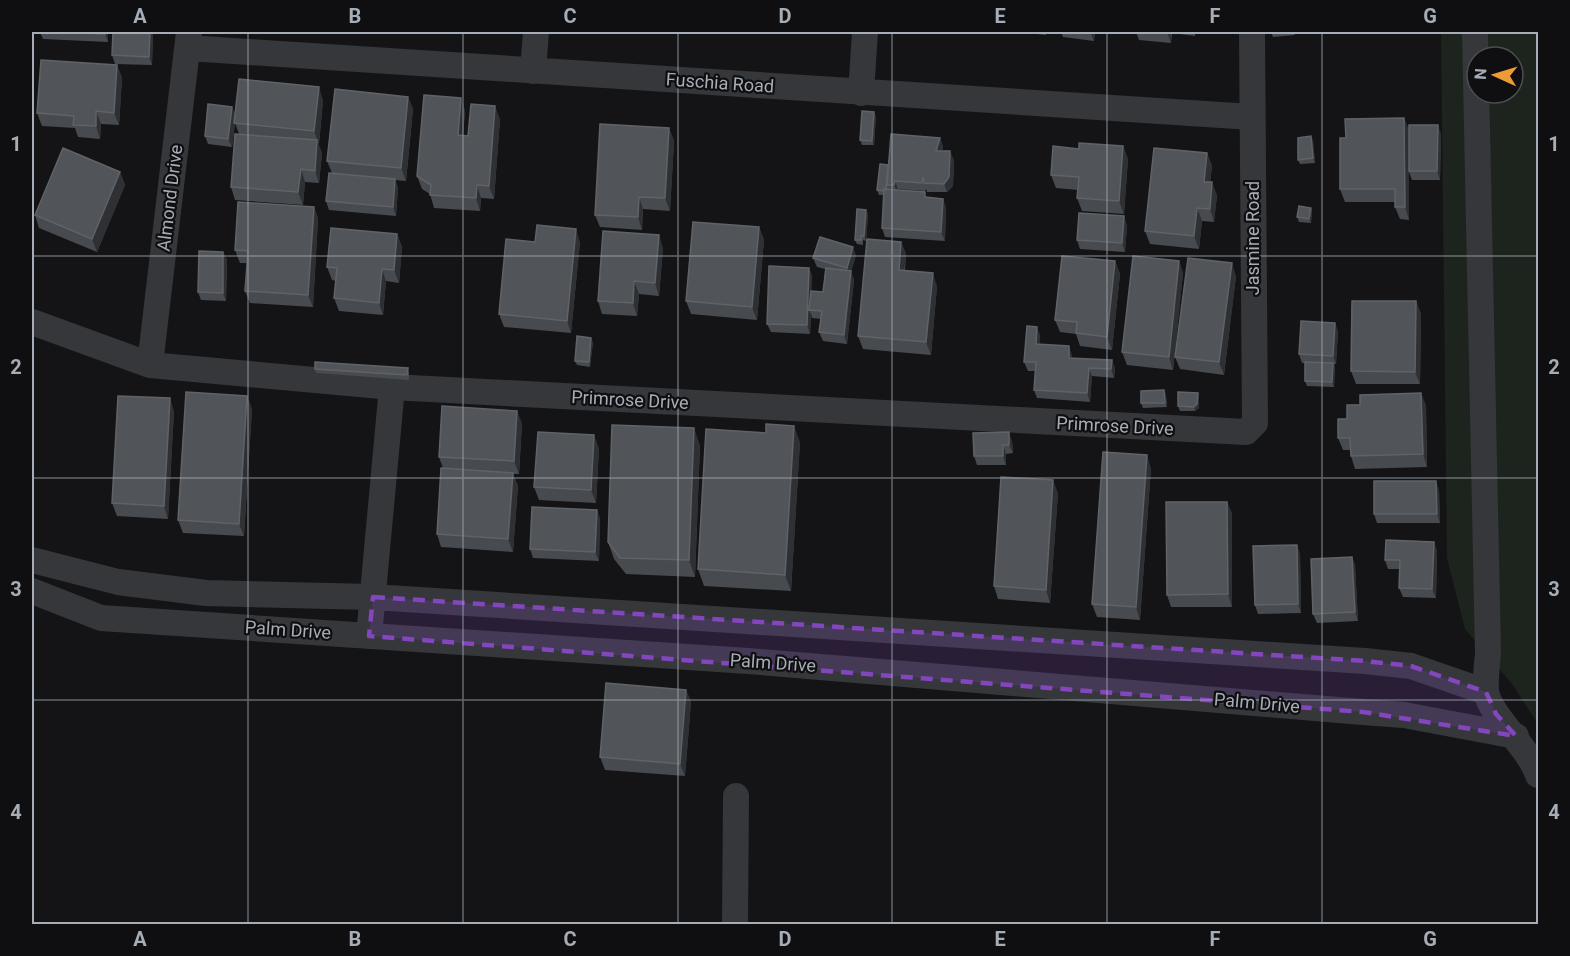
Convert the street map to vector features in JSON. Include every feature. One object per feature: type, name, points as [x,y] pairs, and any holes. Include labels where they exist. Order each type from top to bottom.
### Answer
[{"type":"street","points":[[533,70],[536,32]]},
{"type":"street","points":[[861,93],[865,32]]},
{"type":"street","name":"Jasmine Road","points":[[1237,433],[1246,432],[1255,423],[1252,32]]},
{"type":"street","points":[[1475,32],[1488,653],[1486,692],[1496,714],[1516,736],[1539,775]]},
{"type":"street","name":"Fuschia Road","points":[[188,40],[533,70],[1252,117]]},
{"type":"street","name":"Almond Drive","points":[[150,365],[188,40]]},
{"type":"street","name":"Primrose Drive","points":[[32,322],[150,365],[392,387],[1237,433]]},
{"type":"street","points":[[369,636],[392,387]]},
{"type":"street","name":"Palm Drive","points":[[32,561],[118,582],[206,592],[373,597],[1365,661],[1411,666],[1486,692]]},
{"type":"street","name":"Palm Drive","points":[[32,591],[101,618],[760,662],[1404,715],[1516,736]]},
{"type":"street","points":[[735,924],[736,796]]},
{"type":"highlighted area","points":[[373,597],[1365,661],[1411,666],[1486,692],[1496,714],[1516,736],[1363,712],[369,636]]},
{"type":"shaded area","points":[[1441,32],[1538,32],[1538,724],[1512,684],[1465,629],[1447,558]]},
{"type":"building","points":[[61,32],[105,32],[105,34]]},
{"type":"building","points":[[113,32],[150,32],[149,57],[112,55]]},
{"type":"building","points":[[41,60],[117,65],[114,113],[96,111],[96,126],[73,125],[74,116],[37,113]]},
{"type":"building","points":[[239,79],[319,87],[314,131],[234,123]]},
{"type":"building","points":[[335,89],[408,97],[401,168],[327,161]]},
{"type":"building","points":[[424,95],[461,98],[458,135],[468,136],[471,104],[495,106],[489,186],[477,185],[476,198],[430,195],[431,185],[417,176]]},
{"type":"building","points":[[208,104],[232,107],[228,139],[205,136]]},
{"type":"building","points":[[862,111],[874,112],[872,141],[860,140]]},
{"type":"building","points":[[1404,118],[1405,207],[1395,207],[1395,189],[1340,189],[1340,138],[1346,138],[1345,119]]},
{"type":"building","points":[[600,124],[669,128],[665,198],[639,197],[638,217],[595,215]]},
{"type":"building","points":[[1409,125],[1438,125],[1437,171],[1409,171]]},
{"type":"building","points":[[235,134],[317,140],[315,171],[301,169],[298,192],[231,187]]},
{"type":"building","points":[[891,134],[940,138],[936,151],[950,151],[949,177],[944,184],[924,183],[923,177],[922,183],[895,181],[894,185],[887,185]]},
{"type":"building","points":[[1311,136],[1313,158],[1298,160],[1298,138]]},
{"type":"building","points":[[1079,143],[1123,146],[1119,201],[1077,198],[1079,177],[1051,175],[1053,146],[1079,149]]},
{"type":"building","points":[[63,148],[120,172],[92,239],[35,215]]},
{"type":"building","points":[[1154,148],[1207,153],[1204,182],[1212,182],[1210,209],[1197,208],[1194,236],[1145,231]]},
{"type":"building","points":[[880,164],[888,165],[886,190],[884,191],[877,190]]},
{"type":"building","points":[[329,173],[395,179],[393,207],[326,201]]},
{"type":"building","points":[[884,189],[925,192],[925,197],[943,199],[941,232],[882,228]]},
{"type":"building","points":[[238,202],[314,207],[308,295],[245,291],[248,251],[235,250]]},
{"type":"building","points":[[1299,206],[1311,208],[1309,219],[1297,217]]},
{"type":"building","points":[[857,209],[866,210],[864,236],[861,236],[861,240],[855,240]]},
{"type":"building","points":[[1079,213],[1124,216],[1122,243],[1077,240]]},
{"type":"building","points":[[693,222],[759,227],[752,307],[686,301]]},
{"type":"building","points":[[537,225],[576,229],[567,321],[499,314],[506,239],[535,242]]},
{"type":"building","points":[[331,228],[397,234],[394,270],[382,269],[379,303],[334,298],[337,268],[327,267]]},
{"type":"building","points":[[603,231],[659,235],[655,283],[634,281],[633,303],[598,301]]},
{"type":"building","points":[[820,237],[853,247],[847,268],[813,258]]},
{"type":"building","points":[[867,239],[901,242],[899,270],[933,273],[926,342],[858,336]]},
{"type":"building","points":[[199,251],[223,252],[223,293],[198,292]]},
{"type":"building","points":[[1062,256],[1115,261],[1107,337],[1076,333],[1077,322],[1055,320]]},
{"type":"building","points":[[1133,256],[1179,261],[1169,357],[1122,352]]},
{"type":"building","points":[[1188,258],[1232,263],[1219,362],[1175,357]]},
{"type":"building","points":[[769,266],[809,268],[807,325],[767,324]]},
{"type":"building","points":[[826,268],[851,271],[844,335],[819,332],[822,311],[809,310],[811,291],[823,292]]},
{"type":"building","points":[[1352,301],[1416,301],[1415,372],[1351,371]]},
{"type":"building","points":[[1301,321],[1335,323],[1333,356],[1299,354]]},
{"type":"building","points":[[1027,326],[1037,327],[1036,344],[1069,346],[1069,358],[1112,360],[1111,369],[1089,368],[1087,393],[1034,390],[1036,362],[1024,362]]},
{"type":"building","points":[[577,336],[591,338],[589,362],[575,361]]},
{"type":"building","points":[[315,362],[408,368],[407,375],[315,369]]},
{"type":"building","points":[[1305,362],[1333,363],[1332,382],[1305,381]]},
{"type":"building","points":[[1164,390],[1165,403],[1141,403],[1141,391]]},
{"type":"building","points":[[186,392],[247,396],[239,524],[178,520]]},
{"type":"building","points":[[1178,392],[1198,393],[1197,404],[1194,407],[1178,406]]},
{"type":"building","points":[[1421,393],[1423,454],[1351,456],[1350,438],[1338,438],[1338,419],[1347,419],[1347,405],[1360,405],[1360,395]]},
{"type":"building","points":[[118,396],[170,398],[164,506],[112,503]]},
{"type":"building","points":[[442,406],[517,411],[514,461],[439,457]]},
{"type":"building","points":[[766,424],[794,426],[785,575],[698,569],[706,429],[766,433]]},
{"type":"building","points":[[612,425],[694,428],[689,560],[620,558],[608,542]]},
{"type":"building","points":[[538,432],[594,435],[591,490],[534,487]]},
{"type":"building","points":[[1009,432],[1009,445],[1003,445],[1003,456],[974,456],[973,433]]},
{"type":"building","points":[[1103,452],[1147,455],[1136,607],[1092,604]]},
{"type":"building","points":[[441,468],[513,473],[508,539],[437,534]]},
{"type":"building","points":[[1001,477],[1053,480],[1046,590],[994,586]]},
{"type":"building","points":[[1374,481],[1436,481],[1437,514],[1374,514]]},
{"type":"building","points":[[1166,502],[1227,502],[1228,594],[1167,595]]},
{"type":"building","points":[[532,507],[597,510],[595,552],[530,549]]},
{"type":"building","points":[[1386,540],[1434,542],[1432,589],[1399,588],[1400,560],[1385,560]]},
{"type":"building","points":[[1297,545],[1298,604],[1255,605],[1253,546]]},
{"type":"building","points":[[1352,557],[1355,612],[1313,614],[1311,559]]},
{"type":"building","points":[[606,683],[686,690],[680,764],[600,757]]}]
